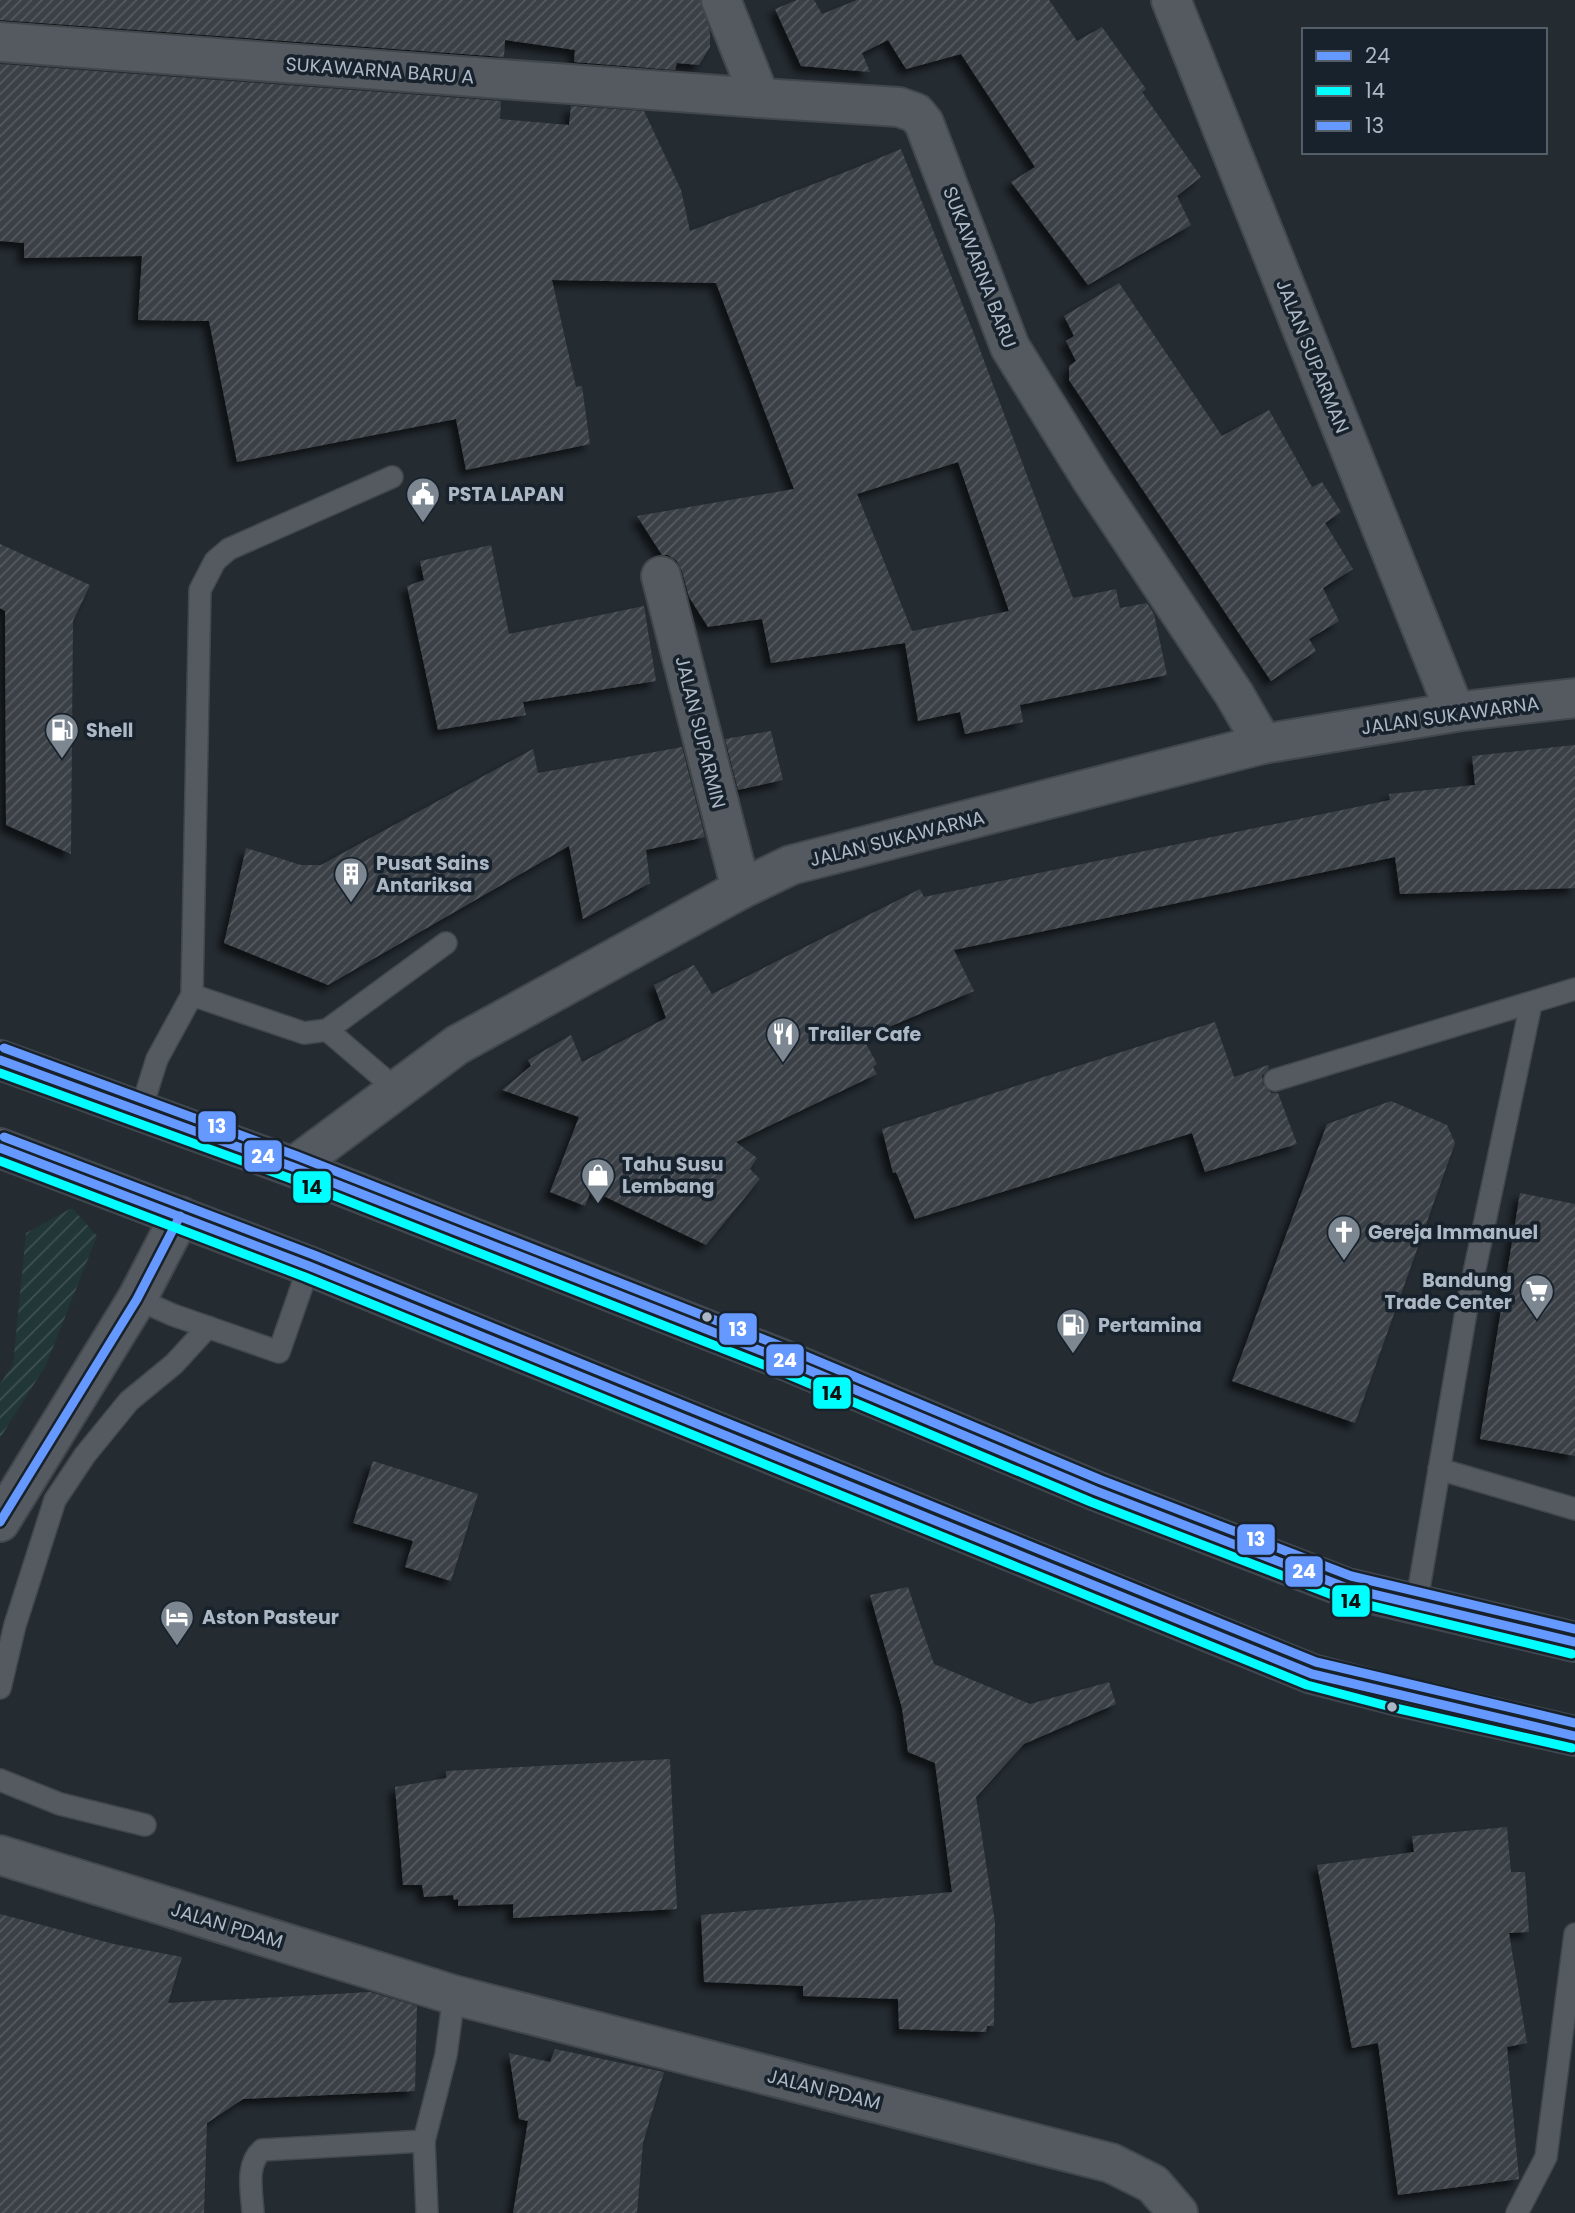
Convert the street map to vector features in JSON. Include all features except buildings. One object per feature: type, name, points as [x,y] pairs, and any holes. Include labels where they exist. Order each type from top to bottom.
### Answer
[{"type":"highway","points":[[0,1060],[293,1167],[787,1361],[1109,1496],[1347,1588],[1575,1642]]},
{"type":"highway","points":[[0,1148],[309,1266],[1312,1674],[1575,1736]]},
{"type":"street","points":[[722,0],[760,98]]},
{"type":"street","name":"JALAN SUPARMAN","points":[[1171,0],[1455,712]]},
{"type":"street","name":"SUKAWARNA BARU A","points":[[0,42],[760,98]]},
{"type":"street","name":"SUKAWARNA BARU","points":[[760,98],[899,107],[916,113],[924,123],[1010,347],[1093,480],[1234,694],[1263,744]]},
{"type":"street","name":"JALAN SUPARMIN","points":[[661,576],[741,889]]},
{"type":"street","name":"JALAN SUKAWARNA","points":[[293,1167],[457,1045],[741,889],[791,865],[1263,744],[1455,712],[1575,698]]},
{"type":"street","points":[[0,1522],[137,1299],[180,1216]]},
{"type":"street","name":"JALAN PDAM","points":[[0,1855],[454,1995],[1111,2163],[1153,2184],[1178,2213]]},
{"type":"lane","points":[[140,1113],[157,1059],[192,995],[200,590],[215,561],[229,550],[393,477]]},
{"type":"lane","points":[[192,995],[304,1034],[327,1030],[446,943]]},
{"type":"lane","points":[[1275,1080],[1575,989]]},
{"type":"lane","points":[[1416,1606],[1467,1306],[1531,1004]]},
{"type":"lane","points":[[327,1030],[397,1090]]},
{"type":"lane","points":[[137,1299],[279,1352],[309,1266]]},
{"type":"lane","points":[[0,1688],[15,1625],[55,1500],[85,1455],[129,1401],[174,1364],[208,1326]]},
{"type":"lane","points":[[1440,1469],[1575,1508]]},
{"type":"lane","points":[[0,1780],[60,1804],[145,1825]]},
{"type":"lane","points":[[1517,2213],[1546,2157],[1575,1934]]},
{"type":"lane","points":[[427,2213],[424,2141],[446,2054],[454,1995]]},
{"type":"lane","points":[[253,2213],[251,2166],[255,2156],[262,2150],[424,2141]]},
{"type":"green space","points":[[72,1208],[97,1236],[46,1365],[0,1438],[0,1384],[13,1365],[26,1233]]},
{"type":"transit line","name":"13","points":[[4,1048],[297,1156],[791,1350],[1101,1480],[1351,1576],[1575,1629]]},
{"type":"transit line","name":"24","points":[[0,1060],[293,1167],[787,1361],[1096,1491],[1347,1588],[1575,1642]]},
{"type":"transit line","name":"14","points":[[0,1073],[289,1178],[782,1372],[1091,1502],[1343,1599],[1572,1654]]},
{"type":"transit line","name":"13","points":[[4,1137],[314,1255],[1316,1662],[1575,1723]]},
{"type":"transit line","name":"24","points":[[0,1148],[309,1266],[1312,1674],[1575,1736]]},
{"type":"transit line","name":"14","points":[[0,1161],[305,1277],[1307,1685],[1572,1748]]},
{"type":"transit line","name":"24","points":[[0,1522],[137,1299],[180,1216]]},
{"type":"place","name":"PSTA LAPAN","points":[[423,524]]},
{"type":"place","name":"Shell","points":[[62,760]]},
{"type":"place","name":"Pusat Sains Antariksa","points":[[351,904]]},
{"type":"place","name":"Trailer Cafe","points":[[783,1064]]},
{"type":"place","name":"Tahu Susu Lembang","points":[[598,1205]]},
{"type":"place","name":"Gereja Immanuel","points":[[1344,1262]]},
{"type":"place","name":"Bandung Trade Center","points":[[1537,1321]]},
{"type":"place","name":"Pertamina","points":[[1073,1355]]},
{"type":"place","name":"Aston Pasteur","points":[[177,1647]]}]
